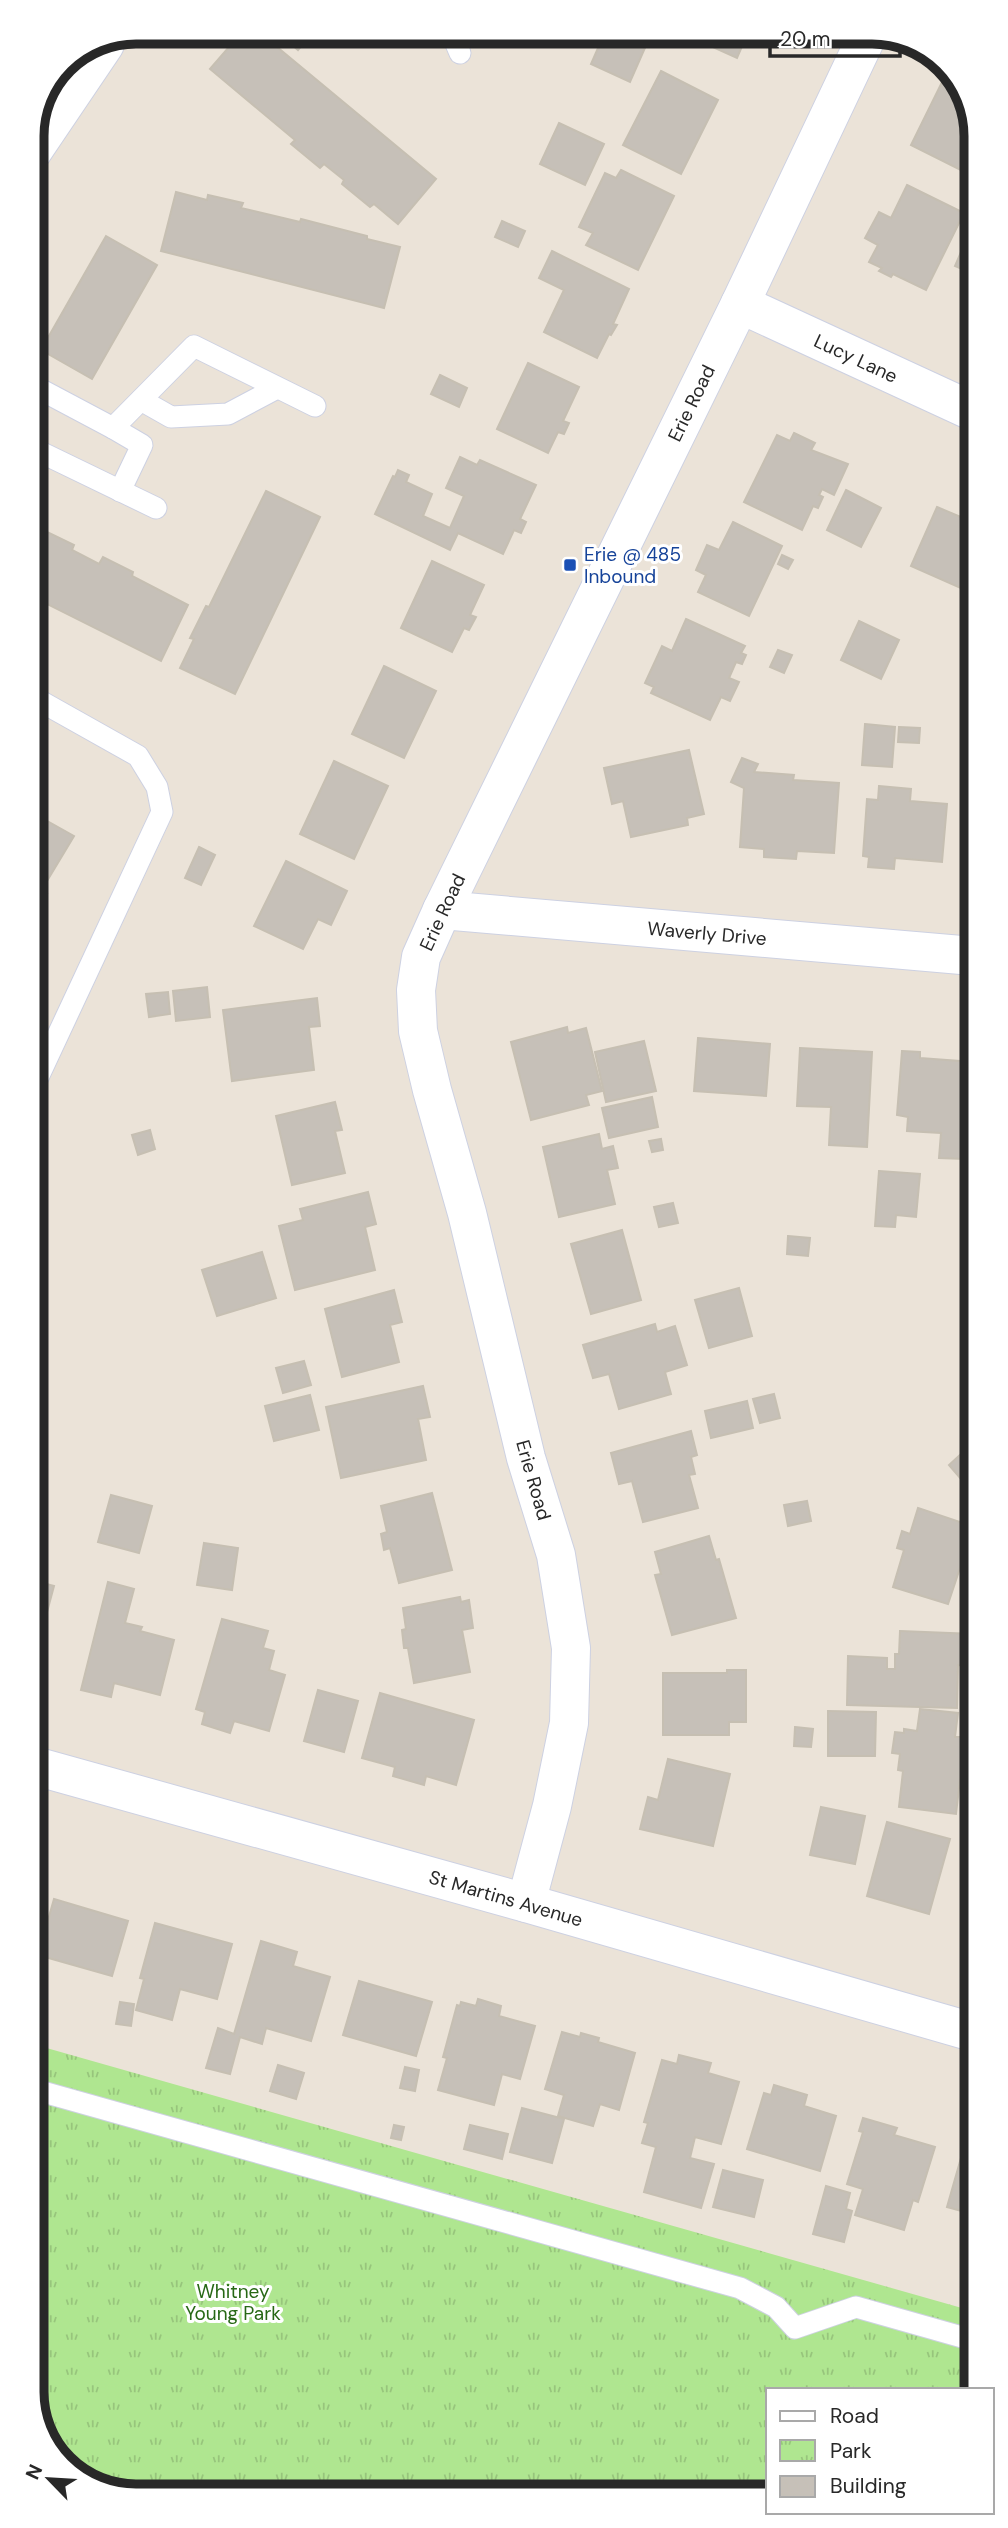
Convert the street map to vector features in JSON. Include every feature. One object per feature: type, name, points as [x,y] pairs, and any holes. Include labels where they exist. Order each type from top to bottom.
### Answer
[{"type":"street","name":"Erie Road","points":[[526,1903],[552,1806],[569,1723],[571,1648],[556,1555],[526,1458],[467,1213],[432,1090],[418,1031],[415,990],[421,957],[442,910],[740,304],[863,44]]},
{"type":"street","points":[[44,134],[100,52]]},
{"type":"street","name":"Lucy Lane","points":[[740,304],[964,407]]},
{"type":"street","name":"Waverly Drive","points":[[442,910],[964,955]]},
{"type":"street","name":"St Martins Avenue","points":[[44,1769],[526,1903],[964,2030]]},
{"type":"lane","points":[[456,44],[460,53]]},
{"type":"lane","points":[[113,428],[194,346],[315,406]]},
{"type":"lane","points":[[141,400],[171,417],[228,414],[277,388]]},
{"type":"lane","points":[[44,391],[142,445],[120,491]]},
{"type":"lane","points":[[44,454],[156,508]]},
{"type":"lane","points":[[44,703],[138,756],[157,787],[162,811],[44,1065]]},
{"type":"lane","points":[[44,2092],[740,2288],[776,2307],[795,2328],[856,2307],[964,2338]]},
{"type":"green space","name":"Whitney Young Park","points":[[44,2047],[964,2309],[964,2388],[766,2388],[766,2484],[130,2484],[106,2479],[84,2468],[84,2444],[60,2444],[49,2422],[44,2392]]},
{"type":"building","points":[[232,44],[273,44],[436,179],[398,224],[374,204],[370,207],[342,184],[344,180],[324,164],[320,168],[291,144],[295,140],[210,69]]},
{"type":"building","points":[[291,44],[303,44],[298,50]]},
{"type":"building","points":[[600,44],[647,44],[630,82],[591,64]]},
{"type":"building","points":[[706,44],[743,44],[737,58]]},
{"type":"building","points":[[661,71],[718,100],[681,174],[623,145]]},
{"type":"building","points":[[944,79],[955,95],[963,124],[964,172],[911,145]]},
{"type":"building","points":[[559,123],[604,144],[585,185],[540,164]]},
{"type":"building","points":[[621,170],[674,196],[638,270],[586,245],[593,233],[579,227],[605,173],[616,178]]},
{"type":"building","points":[[907,185],[964,213],[926,290],[893,274],[891,277],[879,271],[882,268],[869,262],[878,245],[865,238],[879,212],[891,218]]},
{"type":"building","points":[[176,192],[207,200],[208,195],[243,203],[241,208],[300,222],[301,219],[400,247],[384,308],[161,251]]},
{"type":"building","points":[[502,221],[525,231],[518,247],[495,237]]},
{"type":"building","points":[[106,236],[157,265],[92,379],[44,352],[44,345]]},
{"type":"building","points":[[964,245],[964,270],[955,266]]},
{"type":"building","points":[[552,251],[629,289],[613,324],[617,325],[611,335],[609,334],[597,358],[544,332],[564,290],[539,278]]},
{"type":"building","points":[[528,363],[579,387],[563,421],[569,423],[564,434],[558,432],[548,453],[497,429]]},
{"type":"building","points":[[440,375],[467,388],[459,407],[431,394]]},
{"type":"building","points":[[794,433],[815,443],[811,450],[848,464],[834,495],[822,489],[819,495],[823,497],[818,508],[813,506],[802,530],[744,502],[777,435],[790,441]]},
{"type":"building","points":[[460,457],[477,465],[480,460],[536,485],[520,519],[526,522],[521,533],[514,530],[503,554],[458,533],[450,550],[375,514],[398,470],[409,475],[406,482],[432,494],[423,516],[450,528],[464,496],[446,488]]},
{"type":"building","points":[[846,490],[881,508],[861,547],[827,530]]},
{"type":"building","points":[[266,491],[320,517],[235,694],[180,668],[194,639],[190,638],[206,606],[209,607]]},
{"type":"building","points":[[937,507],[963,518],[964,516],[964,589],[911,566]]},
{"type":"building","points":[[733,522],[782,546],[749,616],[698,592],[706,575],[696,570],[707,545],[719,550]]},
{"type":"building","points":[[45,531],[74,545],[72,550],[99,564],[103,557],[133,572],[132,576],[188,605],[161,661],[44,602]]},
{"type":"building","points":[[782,555],[793,560],[788,569],[778,564]]},
{"type":"building","points":[[432,561],[484,585],[470,615],[476,617],[469,630],[464,628],[452,652],[401,628]]},
{"type":"building","points":[[686,619],[745,646],[741,653],[746,655],[742,664],[736,662],[729,678],[739,682],[730,701],[721,697],[710,720],[651,693],[654,687],[645,683],[662,646],[672,651]]},
{"type":"building","points":[[859,621],[899,640],[881,679],[841,660]]},
{"type":"building","points":[[778,650],[792,655],[784,673],[770,667]]},
{"type":"building","points":[[384,666],[436,691],[404,758],[352,734]]},
{"type":"building","points":[[865,724],[895,727],[892,767],[862,765]]},
{"type":"building","points":[[899,727],[920,728],[919,743],[898,742]]},
{"type":"building","points":[[689,750],[704,814],[687,818],[688,825],[631,837],[623,801],[612,804],[604,768]]},
{"type":"building","points":[[742,758],[758,764],[754,772],[794,775],[793,780],[839,783],[834,853],[797,851],[796,859],[764,857],[764,849],[740,847],[744,788],[731,782]]},
{"type":"building","points":[[334,761],[388,786],[354,859],[300,834]]},
{"type":"building","points":[[879,786],[911,789],[910,801],[947,804],[942,862],[895,858],[894,869],[868,867],[869,857],[863,856],[867,799],[878,800]]},
{"type":"building","points":[[44,819],[74,836],[44,886]]},
{"type":"building","points":[[199,847],[215,855],[201,885],[185,878]]},
{"type":"building","points":[[286,861],[347,891],[331,925],[318,919],[303,949],[254,926]]},
{"type":"building","points":[[207,987],[210,1017],[176,1021],[173,991]]},
{"type":"building","points":[[168,992],[170,1014],[149,1017],[146,994]]},
{"type":"building","points":[[317,998],[320,1026],[309,1027],[314,1070],[232,1081],[223,1010]]},
{"type":"building","points":[[567,1027],[568,1033],[586,1028],[602,1091],[586,1095],[589,1105],[531,1120],[511,1042]]},
{"type":"building","points":[[698,1038],[770,1044],[766,1096],[694,1091]]},
{"type":"building","points":[[644,1041],[656,1091],[606,1102],[595,1052]]},
{"type":"building","points":[[800,1048],[872,1052],[867,1147],[829,1145],[831,1107],[797,1106]]},
{"type":"building","points":[[902,1051],[920,1052],[920,1058],[964,1061],[964,1159],[939,1158],[941,1133],[907,1131],[908,1117],[897,1115]]},
{"type":"building","points":[[652,1097],[658,1127],[609,1138],[602,1108]]},
{"type":"building","points":[[335,1102],[342,1130],[335,1131],[345,1173],[292,1185],[276,1116]]},
{"type":"building","points":[[150,1130],[155,1149],[138,1155],[132,1135]]},
{"type":"building","points":[[599,1134],[602,1149],[613,1146],[618,1168],[607,1170],[615,1204],[559,1217],[543,1147]]},
{"type":"building","points":[[661,1139],[663,1150],[652,1152],[649,1141]]},
{"type":"building","points":[[879,1171],[920,1174],[916,1217],[896,1215],[895,1227],[875,1226]]},
{"type":"building","points":[[368,1192],[376,1224],[365,1227],[375,1270],[295,1290],[279,1226],[303,1220],[300,1209]]},
{"type":"building","points":[[673,1203],[678,1223],[659,1227],[654,1207]]},
{"type":"building","points":[[622,1230],[641,1300],[591,1314],[571,1244]]},
{"type":"building","points":[[788,1236],[810,1238],[808,1256],[787,1254]]},
{"type":"building","points":[[262,1252],[276,1298],[217,1316],[202,1270]]},
{"type":"building","points":[[739,1288],[752,1336],[709,1348],[695,1300]]},
{"type":"building","points":[[394,1290],[402,1322],[390,1325],[399,1362],[342,1377],[325,1309]]},
{"type":"building","points":[[655,1324],[657,1332],[675,1326],[687,1365],[665,1372],[671,1394],[619,1409],[609,1374],[593,1378],[583,1345]]},
{"type":"building","points":[[304,1361],[311,1385],[283,1393],[276,1368]]},
{"type":"building","points":[[423,1386],[430,1417],[418,1419],[426,1460],[341,1478],[326,1407]]},
{"type":"building","points":[[774,1394],[780,1418],[760,1423],[753,1399]]},
{"type":"building","points":[[310,1395],[319,1430],[274,1441],[265,1406]]},
{"type":"building","points":[[747,1401],[753,1428],[711,1438],[705,1411]]},
{"type":"building","points":[[691,1431],[697,1455],[691,1457],[695,1474],[689,1475],[698,1508],[643,1522],[632,1481],[619,1484],[611,1453]]},
{"type":"building","points":[[964,1451],[964,1482],[949,1465]]},
{"type":"building","points":[[432,1493],[452,1570],[399,1583],[390,1548],[384,1550],[381,1534],[387,1532],[381,1506]]},
{"type":"building","points":[[111,1495],[152,1506],[139,1553],[98,1542]]},
{"type":"building","points":[[807,1501],[811,1521],[788,1526],[784,1505]]},
{"type":"building","points":[[918,1508],[964,1523],[964,1563],[948,1604],[893,1587],[904,1550],[897,1548],[902,1531],[910,1534]]},
{"type":"building","points":[[709,1536],[716,1560],[719,1559],[736,1618],[672,1635],[655,1575],[661,1574],[655,1552]]},
{"type":"building","points":[[204,1543],[238,1548],[232,1590],[197,1585]]},
{"type":"building","points":[[108,1582],[134,1589],[125,1623],[142,1627],[140,1631],[174,1640],[160,1695],[114,1683],[111,1697],[81,1690]]},
{"type":"building","points":[[44,1583],[54,1586],[44,1623]]},
{"type":"building","points":[[460,1597],[461,1602],[469,1600],[473,1628],[462,1630],[470,1672],[414,1683],[408,1648],[404,1648],[402,1630],[406,1629],[403,1608]]},
{"type":"building","points":[[222,1619],[268,1631],[263,1648],[274,1651],[269,1670],[285,1675],[269,1731],[234,1721],[230,1733],[202,1724],[205,1712],[196,1709]]},
{"type":"building","points":[[900,1631],[964,1634],[964,1665],[958,1665],[957,1708],[847,1705],[848,1656],[887,1658],[887,1669],[895,1669],[895,1654],[899,1654]]},
{"type":"building","points":[[727,1670],[746,1670],[746,1722],[729,1722],[729,1735],[663,1735],[663,1673],[727,1673]]},
{"type":"building","points":[[318,1690],[358,1701],[344,1752],[304,1741]]},
{"type":"building","points":[[380,1693],[474,1720],[456,1785],[426,1776],[424,1785],[393,1776],[395,1767],[362,1758]]},
{"type":"building","points":[[920,1709],[958,1713],[955,1737],[963,1737],[964,1781],[960,1780],[956,1814],[899,1807],[903,1771],[898,1770],[900,1754],[892,1753],[895,1732],[904,1733],[904,1729],[917,1731]]},
{"type":"building","points":[[828,1711],[876,1712],[875,1756],[828,1756]]},
{"type":"building","points":[[795,1727],[813,1729],[811,1747],[794,1746]]},
{"type":"building","points":[[668,1759],[730,1774],[713,1846],[640,1829],[648,1797],[658,1800]]},
{"type":"building","points":[[821,1807],[865,1816],[855,1864],[810,1855]]},
{"type":"building","points":[[887,1822],[950,1839],[929,1914],[867,1896]]},
{"type":"building","points":[[54,1899],[128,1921],[112,1976],[44,1957],[44,1934]]},
{"type":"building","points":[[155,1923],[232,1944],[217,1999],[180,1989],[172,2020],[136,2010],[144,1979],[140,1978]]},
{"type":"building","points":[[261,1941],[297,1952],[293,1966],[330,1977],[311,2041],[266,2028],[262,2044],[240,2037],[230,2074],[206,2068],[218,2028],[234,2034]]},
{"type":"building","points":[[359,1981],[432,2002],[416,2056],[343,2035]]},
{"type":"building","points":[[478,1999],[501,2006],[499,2016],[535,2026],[520,2079],[502,2074],[494,2105],[438,2090],[447,2058],[443,2057],[457,2005],[460,2006],[461,2002],[476,2006]]},
{"type":"building","points":[[120,2002],[134,2004],[131,2026],[116,2024]]},
{"type":"building","points":[[562,2032],[599,2038],[598,2042],[635,2053],[619,2110],[600,2104],[593,2126],[558,2116],[564,2095],[545,2089]]},
{"type":"building","points":[[679,2055],[711,2063],[708,2073],[739,2082],[721,2144],[695,2137],[690,2158],[714,2164],[701,2208],[644,2192],[656,2147],[642,2143],[648,2123],[644,2122],[662,2060],[677,2064]]},
{"type":"building","points":[[278,2065],[304,2073],[296,2099],[270,2091]]},
{"type":"building","points":[[405,2067],[419,2070],[415,2091],[400,2088]]},
{"type":"building","points":[[774,2085],[807,2095],[804,2106],[836,2116],[820,2171],[747,2149],[764,2093],[771,2095]]},
{"type":"building","points":[[522,2108],[564,2119],[552,2163],[510,2152]]},
{"type":"building","points":[[863,2118],[897,2128],[894,2135],[935,2147],[918,2202],[913,2200],[904,2230],[855,2215],[863,2189],[847,2184],[863,2132],[859,2131]]},
{"type":"building","points":[[394,2125],[404,2127],[401,2140],[391,2138]]},
{"type":"building","points":[[470,2125],[508,2134],[502,2159],[464,2149]]},
{"type":"building","points":[[963,2151],[964,2212],[947,2207]]},
{"type":"building","points":[[723,2170],[763,2180],[754,2217],[713,2207]]},
{"type":"building","points":[[826,2186],[850,2193],[846,2209],[852,2211],[844,2242],[813,2234]]},
{"type":"place","name":"Erie @ 485 Inbound","points":[[570,565]]}]
